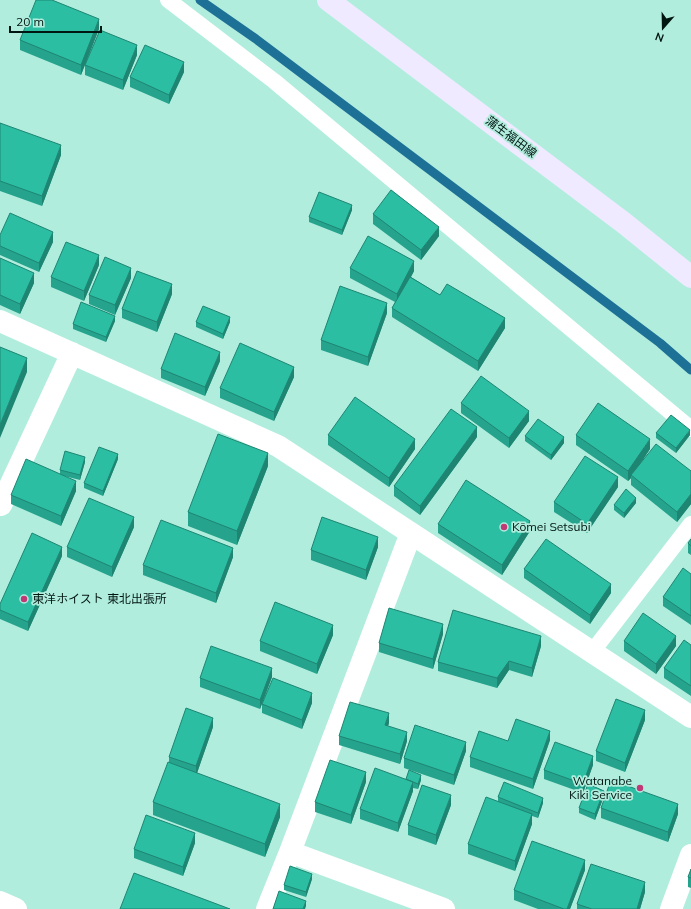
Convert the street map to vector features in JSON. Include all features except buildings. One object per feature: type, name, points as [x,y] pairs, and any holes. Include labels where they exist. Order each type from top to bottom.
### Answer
[{"type":"main road","name":"蒲生福田線","points":[[328,0],[624,223],[691,277]]},
{"type":"street","points":[[0,321],[278,446],[691,717]]},
{"type":"street","points":[[1,504],[72,353]]},
{"type":"street","points":[[267,909],[411,533]]},
{"type":"street","points":[[290,852],[444,909]]},
{"type":"street","points":[[671,909],[691,855]]},
{"type":"street","points":[[0,902],[16,909]]},
{"type":"lane","points":[[168,0],[274,81],[691,429]]},
{"type":"lane","points":[[592,652],[691,524]]},
{"type":"waterway","points":[[200,0],[256,39],[660,343],[691,370]]},
{"type":"place","name":"Kōmei Setsubi","points":[[504,527]]},
{"type":"place","name":"東洋ホイスト 東北出張所","points":[[24,599]]},
{"type":"place","name":"Watanabe Kiki Service","points":[[640,788]]}]
